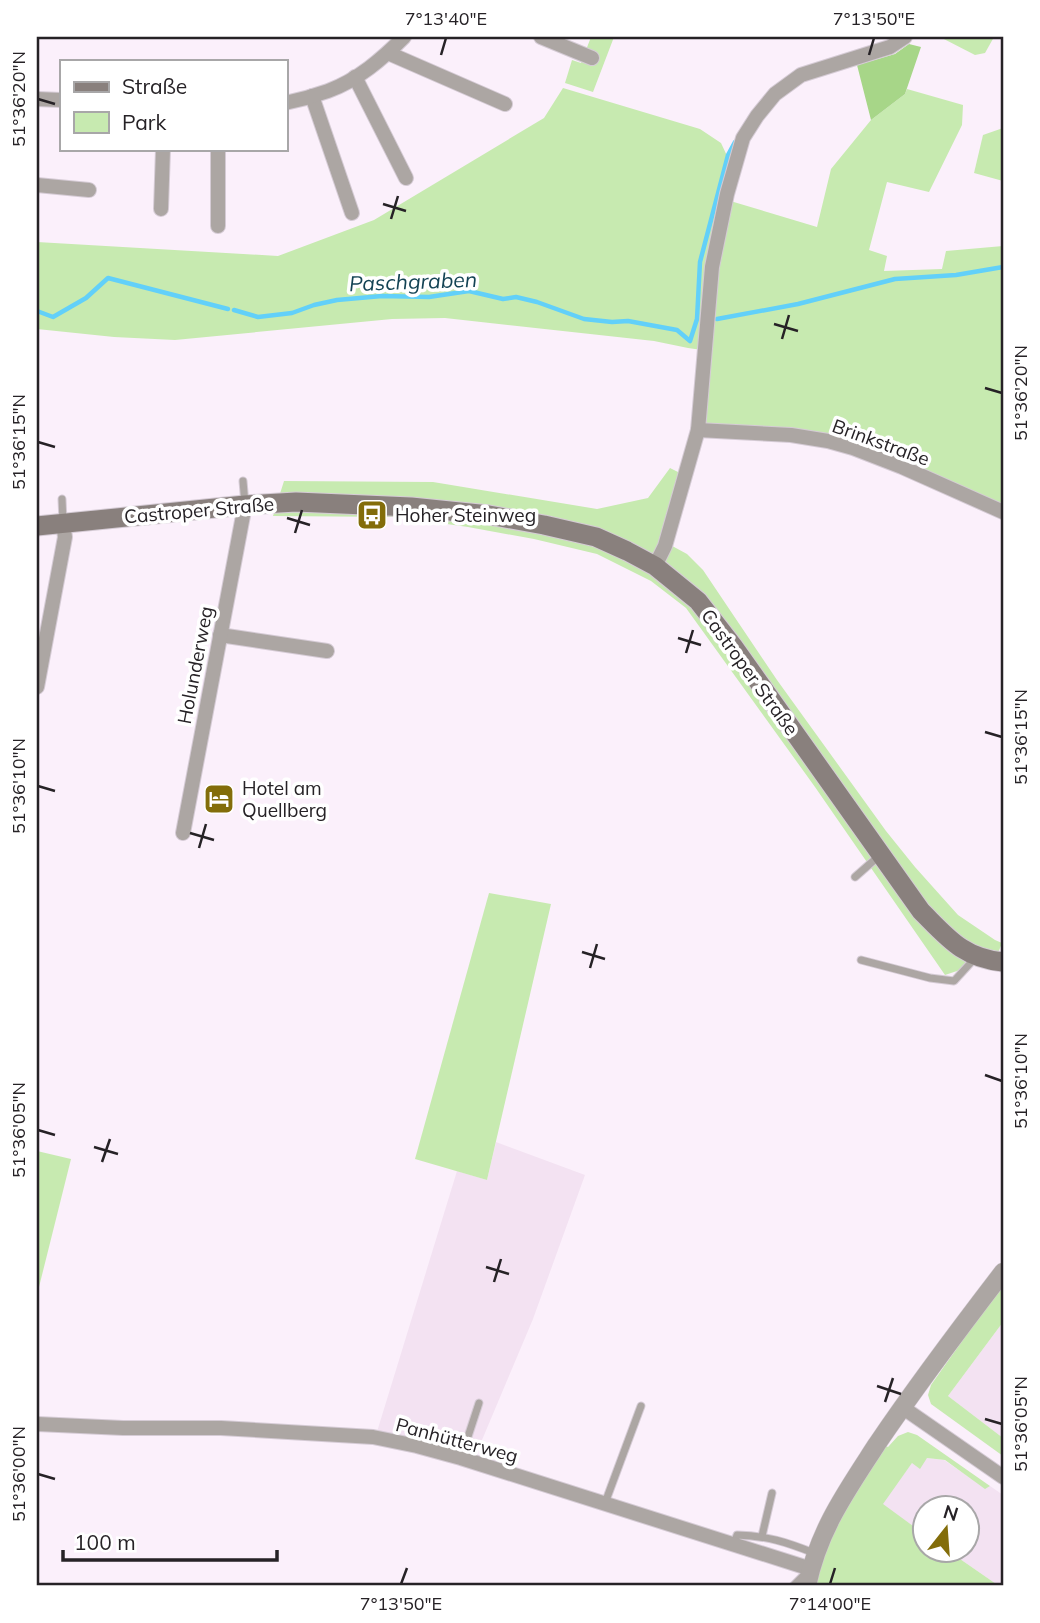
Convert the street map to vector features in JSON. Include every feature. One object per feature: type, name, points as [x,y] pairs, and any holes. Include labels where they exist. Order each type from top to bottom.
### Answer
[{"type":"main road","name":"Castroper Straße","points":[[37,526],[296,502],[411,507],[489,515],[596,537],[654,566],[698,601],[733,646],[921,911],[954,944],[984,960],[1003,962]]},
{"type":"street","points":[[287,102],[330,90],[355,77],[388,53],[404,37]]},
{"type":"street","points":[[541,37],[593,58]]},
{"type":"street","points":[[654,566],[665,546],[698,430],[712,267],[727,194],[743,138],[775,94],[801,75],[891,47],[905,37]]},
{"type":"street","points":[[388,53],[505,104]]},
{"type":"street","points":[[355,77],[405,178]]},
{"type":"street","points":[[312,96],[352,212]]},
{"type":"street","points":[[37,99],[60,100]]},
{"type":"street","points":[[161,209],[163,150]]},
{"type":"street","points":[[218,150],[218,226]]},
{"type":"street","points":[[37,185],[89,190]]},
{"type":"street","name":"Brinkstraße","points":[[698,430],[790,435],[828,441],[902,467],[1003,512]]},
{"type":"street","name":"Holunderweg","points":[[183,833],[245,505]]},
{"type":"street","points":[[37,687],[65,537],[63,523]]},
{"type":"street","points":[[220,635],[327,651]]},
{"type":"street","points":[[811,1570],[820,1540],[836,1508],[902,1407],[1003,1272]]},
{"type":"street","points":[[902,1407],[1003,1477]]},
{"type":"street","name":"Panhütterweg","points":[[37,1424],[123,1428],[221,1428],[373,1437],[461,1458],[811,1570]]},
{"type":"lane","points":[[243,481],[245,505]]},
{"type":"lane","points":[[62,499],[63,523]]},
{"type":"lane","points":[[855,877],[880,854]]},
{"type":"lane","points":[[861,960],[930,978],[954,981],[976,956]]},
{"type":"lane","points":[[461,1458],[479,1403]]},
{"type":"lane","points":[[604,1504],[642,1406]]},
{"type":"lane","points":[[762,1536],[772,1493]]},
{"type":"lane","points":[[734,1545],[737,1535],[762,1536],[784,1541],[811,1570],[793,1586]]},
{"type":"shaded area","points":[[496,1142],[585,1175],[533,1319],[474,1459],[376,1435],[457,1171],[487,1180]]},
{"type":"shaded area","points":[[1003,1322],[1003,1438],[948,1396]]},
{"type":"shaded area","points":[[927,1458],[944,1460],[985,1488],[990,1486],[1003,1495],[1003,1586],[967,1564],[981,1564],[981,1494],[911,1494],[911,1525],[882,1504],[912,1463]]},
{"type":"green space","points":[[591,37],[614,37],[593,92],[565,83],[572,60],[581,63]]},
{"type":"green space","points":[[940,37],[994,37],[985,53],[975,55]]},
{"type":"green space","points":[[909,44],[921,47],[905,94],[871,120],[857,65],[895,54]]},
{"type":"green space","points":[[563,88],[700,129],[721,143],[729,160],[702,350],[654,341],[445,318],[392,319],[175,340],[37,329],[37,242],[278,256],[374,220],[544,118]]},
{"type":"green space","points":[[907,89],[963,105],[962,125],[929,192],[887,182],[869,250],[887,256],[884,271],[942,269],[946,251],[1003,246],[1003,506],[855,445],[699,429],[703,375],[727,200],[817,227],[831,169],[871,120],[905,94]]},
{"type":"green space","points":[[1003,128],[1003,181],[974,173],[983,135]]},
{"type":"green space","points":[[670,468],[684,475],[663,541],[687,554],[703,570],[777,680],[915,867],[958,915],[1002,943],[996,958],[945,975],[815,787],[686,608],[651,581],[597,554],[468,527],[397,517],[273,516],[284,481],[433,482],[597,509],[648,498]]},
{"type":"green space","points":[[489,893],[551,904],[487,1180],[415,1159]]},
{"type":"green space","points":[[37,1151],[71,1159],[37,1295]]},
{"type":"green space","points":[[1003,1283],[1003,1322],[948,1396],[1003,1438],[1003,1456],[931,1404],[928,1395],[931,1385]]},
{"type":"green space","points":[[908,1432],[917,1435],[990,1486],[985,1489],[945,1460],[927,1458],[920,1469],[912,1463],[883,1504],[911,1524],[911,1564],[967,1564],[999,1586],[815,1586],[828,1540],[884,1445],[888,1447],[898,1436]]},
{"type":"waterway","name":"Paschgraben","points":[[234,310],[258,317],[292,313],[337,300],[382,296],[429,297],[469,291],[503,299],[516,297],[537,302],[584,319],[628,321],[677,330],[690,341],[697,319],[700,262],[728,155],[735,142]]},
{"type":"waterway","name":"Paschgraben","points":[[717,319],[798,304],[895,279],[956,275],[1003,267]]},
{"type":"waterway","name":"Paschgraben","points":[[37,311],[53,317],[86,298],[108,278],[228,309]]},
{"type":"place","name":"Hoher Steinweg","points":[[372,515]]},
{"type":"place","name":"Hotel am Quellberg","points":[[219,799]]}]
